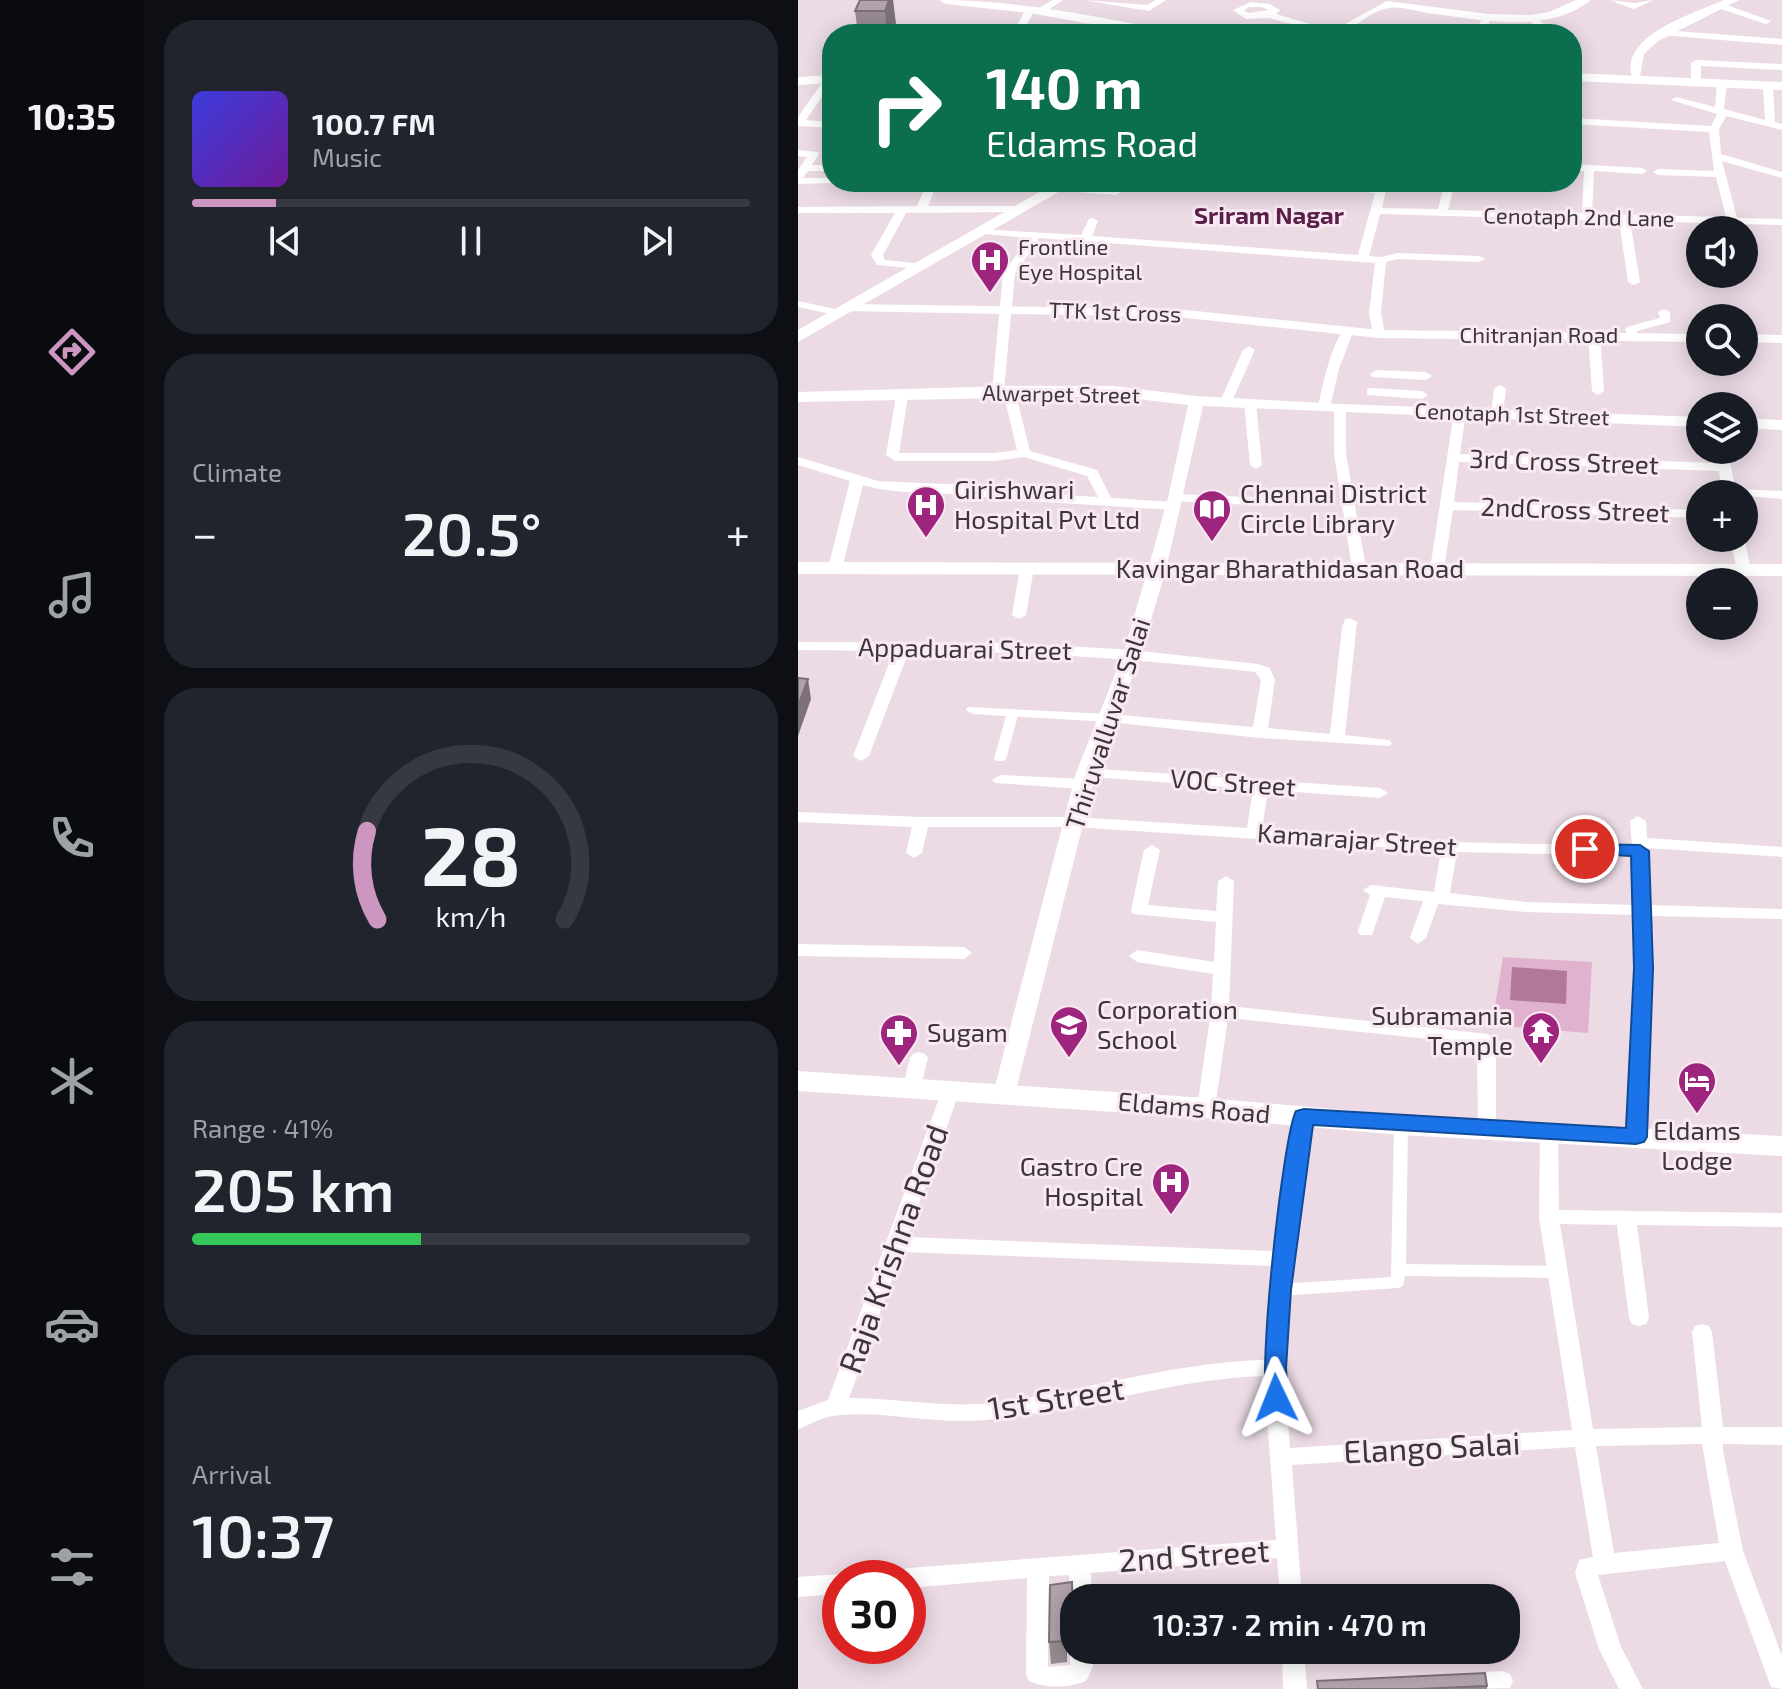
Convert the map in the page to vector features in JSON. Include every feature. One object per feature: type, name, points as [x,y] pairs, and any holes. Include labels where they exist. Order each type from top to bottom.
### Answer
[{"type":"main road","points":[[946,0],[1038,9],[1116,24]]},
{"type":"main road","points":[[974,0],[1121,24]]},
{"type":"main road","points":[[1582,76],[1777,85]]},
{"type":"main road","points":[[1582,76],[1777,85]]},
{"type":"main road","points":[[798,81],[822,80]]},
{"type":"main road","points":[[798,337],[1050,192]]},
{"type":"main road","name":"Kavingar Bharathidasan Road","points":[[798,568],[1686,570]]},
{"type":"main road","name":"Kavingar Bharathidasan Road","points":[[1758,570],[1782,570]]},
{"type":"main road","name":"Eldams Road","points":[[798,1081],[1206,1108],[1401,1125],[1782,1146]]},
{"type":"street","points":[[1025,24],[1038,9],[1059,0]]},
{"type":"street","points":[[1087,0],[1149,8],[1162,0]]},
{"type":"street","points":[[1351,24],[1390,2],[1488,17],[1531,18],[1552,15],[1585,0]]},
{"type":"street","points":[[1613,0],[1634,6],[1650,0]]},
{"type":"street","points":[[1636,73],[1638,54],[1663,33],[1727,3],[1766,21],[1782,22]]},
{"type":"street","points":[[1269,15],[1302,24]]},
{"type":"street","points":[[1484,24],[1488,17]]},
{"type":"street","points":[[1531,18],[1538,24]]},
{"type":"street","points":[[1766,21],[1770,41]]},
{"type":"street","points":[[1663,33],[1782,42]]},
{"type":"street","points":[[1696,79],[1696,63],[1782,67]]},
{"type":"street","points":[[1722,83],[1721,111],[1714,129],[1719,174],[1731,216]]},
{"type":"street","points":[[1770,124],[1777,85]]},
{"type":"street","points":[[822,90],[799,123],[822,124]]},
{"type":"street","points":[[1676,100],[1782,127]]},
{"type":"street","points":[[1582,122],[1714,129]]},
{"type":"street","points":[[798,153],[805,168]]},
{"type":"street","points":[[1716,156],[1782,175]]},
{"type":"street","points":[[1582,168],[1642,171]]},
{"type":"street","points":[[1587,216],[1589,168]]},
{"type":"street","points":[[1658,172],[1719,174]]},
{"type":"street","points":[[921,209],[929,192]]},
{"type":"street","points":[[1363,258],[1380,192]]},
{"type":"street","points":[[1442,213],[1447,192]]},
{"type":"street","points":[[903,209],[877,255],[881,263],[920,266]]},
{"type":"street","points":[[798,210],[1019,209]]},
{"type":"street","name":"Cenotaph 2nd Lane","points":[[1377,211],[1686,219]]},
{"type":"street","points":[[1624,218],[1634,282]]},
{"type":"street","points":[[1085,238],[1093,221]]},
{"type":"street","name":"Cenotaph 2nd Lane","points":[[1758,221],[1782,222]]},
{"type":"street","points":[[984,231],[1381,260],[1398,256],[1479,259]]},
{"type":"street","points":[[1024,453],[1003,391],[1005,309],[1009,274],[1036,234]]},
{"type":"street","points":[[1379,334],[1375,313],[1381,260]]},
{"type":"street","points":[[798,304],[845,310]]},
{"type":"street","name":"TTK 1st Cross","points":[[845,310],[1005,309],[1177,313],[1379,334]]},
{"type":"street","points":[[1633,336],[1631,329],[1638,325],[1666,320],[1664,312]]},
{"type":"street","points":[[1347,332],[1333,369],[1332,408],[1359,568]]},
{"type":"street","name":"Chitranjan Road","points":[[1379,334],[1594,334],[1686,338]]},
{"type":"street","points":[[1594,334],[1598,391]]},
{"type":"street","points":[[1758,338],[1782,339]]},
{"type":"street","points":[[1226,401],[1249,350]]},
{"type":"street","points":[[1369,409],[1371,392],[1377,368],[1426,373],[1421,402],[1371,392]]},
{"type":"street","points":[[1497,413],[1500,389]]},
{"type":"street","name":"Alwarpet Street","points":[[798,397],[1113,391],[1196,401],[1332,408]]},
{"type":"street","points":[[902,396],[892,455],[895,457],[995,457],[1024,453],[1092,473],[1106,501]]},
{"type":"street","name":"Thiruvalluvar Salai","points":[[1004,1094],[1085,778],[1132,654],[1157,569],[1196,401]]},
{"type":"street","name":"Cenotaph 1st Street","points":[[1332,408],[1369,409],[1421,402],[1460,412],[1686,421]]},
{"type":"street","points":[[1250,403],[1256,465]]},
{"type":"street","points":[[1437,569],[1449,506],[1452,458],[1460,412]]},
{"type":"street","points":[[1758,424],[1782,425]]},
{"type":"street","name":"3rd Cross Street","points":[[1452,458],[1723,467]]},
{"type":"street","points":[[798,461],[877,485],[1106,501],[1273,502]]},
{"type":"street","points":[[1723,464],[1726,480]]},
{"type":"street","points":[[835,568],[857,481]]},
{"type":"street","points":[[1758,495],[1782,495]]},
{"type":"street","name":"2ndCross Street","points":[[1449,506],[1686,514]]},
{"type":"street","points":[[1019,615],[1027,568]]},
{"type":"street","points":[[1337,739],[1346,660],[1344,646],[1350,622]]},
{"type":"street","name":"Appaduarai Street","points":[[798,646],[1017,647],[1132,654],[1265,671],[1268,680],[1260,733]]},
{"type":"street","points":[[861,756],[903,646]]},
{"type":"street","points":[[973,710],[1109,718],[1384,743]]},
{"type":"street","points":[[1000,759],[1013,712]]},
{"type":"street","name":"VOC Street","points":[[1000,780],[1085,778],[1380,793]]},
{"type":"street","points":[[1254,832],[1261,785]]},
{"type":"street","name":"Kamarajar Street","points":[[798,817],[921,822],[1075,822],[1450,847],[1640,846],[1782,852]]},
{"type":"street","points":[[1636,1137],[1644,910],[1638,821]]},
{"type":"street","points":[[914,853],[921,822]]},
{"type":"street","points":[[1418,938],[1437,898],[1450,847]]},
{"type":"street","points":[[1152,850],[1139,910],[1224,917]]},
{"type":"street","points":[[1206,1108],[1220,1011],[1226,881]]},
{"type":"street","name":"Kamarajar Street","points":[[1366,931],[1375,891],[1526,907],[1782,914]]},
{"type":"street","points":[[798,950],[964,953]]},
{"type":"street","points":[[1137,956],[1220,969]]},
{"type":"street","points":[[1220,1011],[1486,1039],[1487,1128]]},
{"type":"street","points":[[911,1090],[919,1058]]},
{"type":"street","name":"Raja Krishna Road","points":[[836,1406],[950,1093]]},
{"type":"street","points":[[1290,1584],[1274,1368],[1280,1290],[1304,1117]]},
{"type":"street","points":[[1280,1290],[1394,1285],[1399,1279],[1401,1125]]},
{"type":"street","points":[[1549,1132],[1549,1217],[1556,1272],[1602,1550],[1607,1561],[1614,1563]]},
{"type":"street","points":[[1549,1217],[1782,1220]]},
{"type":"street","points":[[1626,1217],[1639,1318]]},
{"type":"street","points":[[897,1244],[1284,1259]]},
{"type":"street","points":[[1400,1270],[1556,1272]]},
{"type":"street","points":[[1702,1332],[1713,1421],[1710,1434],[1732,1551],[1782,1687]]},
{"type":"street","name":"1st Street","points":[[836,1406],[952,1414],[1029,1408],[1214,1371],[1274,1368]]},
{"type":"street","points":[[798,1421],[807,1414],[836,1406]]},
{"type":"street","name":"Elango Salai","points":[[1280,1457],[1583,1439],[1710,1434],[1782,1436]]},
{"type":"street","name":"2nd Street","points":[[926,1577],[1289,1548]]},
{"type":"street","points":[[1631,1689],[1610,1649],[1586,1573],[1587,1567],[1732,1551]]},
{"type":"street","points":[[1080,1565],[1081,1584]]},
{"type":"street","points":[[1038,1568],[1037,1674],[1044,1678],[1078,1674],[1082,1664]]},
{"type":"street","points":[[798,1587],[822,1585]]},
{"type":"street","points":[[1038,1595],[1060,1594]]},
{"type":"street","points":[[1294,1664],[1295,1689]]},
{"type":"street","points":[[1443,1684],[1502,1681]]},
{"type":"shaded area","points":[[1503,957],[1592,962],[1588,1033],[1492,1025]]},
{"type":"shaded area","points":[[1512,967],[1567,971],[1566,1004],[1510,1000]]},
{"type":"building","points":[[860,0],[889,0],[885,11],[855,11]]},
{"type":"building","points":[[798,678],[808,679],[798,706]]},
{"type":"building","points":[[1072,1582],[1060,1584],[1060,1641],[1049,1642],[1050,1585]]},
{"type":"building","points":[[1485,1673],[1487,1686],[1318,1689],[1317,1681]]},
{"type":"place","name":"Frontline Eye Hospital","points":[[990,294]]},
{"type":"place","name":"Girishwari Hospital Pvt Ltd","points":[[926,539]]},
{"type":"place","name":"Chennai District Circle Library","points":[[1212,543]]},
{"type":"place","name":"Corporation School","points":[[1069,1059]]},
{"type":"place","name":"Subramania Temple","points":[[1541,1065]]},
{"type":"place","name":"Sugam","points":[[899,1067]]},
{"type":"place","name":"Eldams Lodge","points":[[1697,1115]]},
{"type":"place","name":"Gastro Cre Hospital","points":[[1171,1216]]},
{"type":"district","name":"Sriram Nagar","points":[[1269,216]]},
{"type":"route","points":[[1276,1398],[1274,1368],[1280,1290],[1304,1117],[1636,1137],[1644,968],[1640,851],[1585,849]]}]
